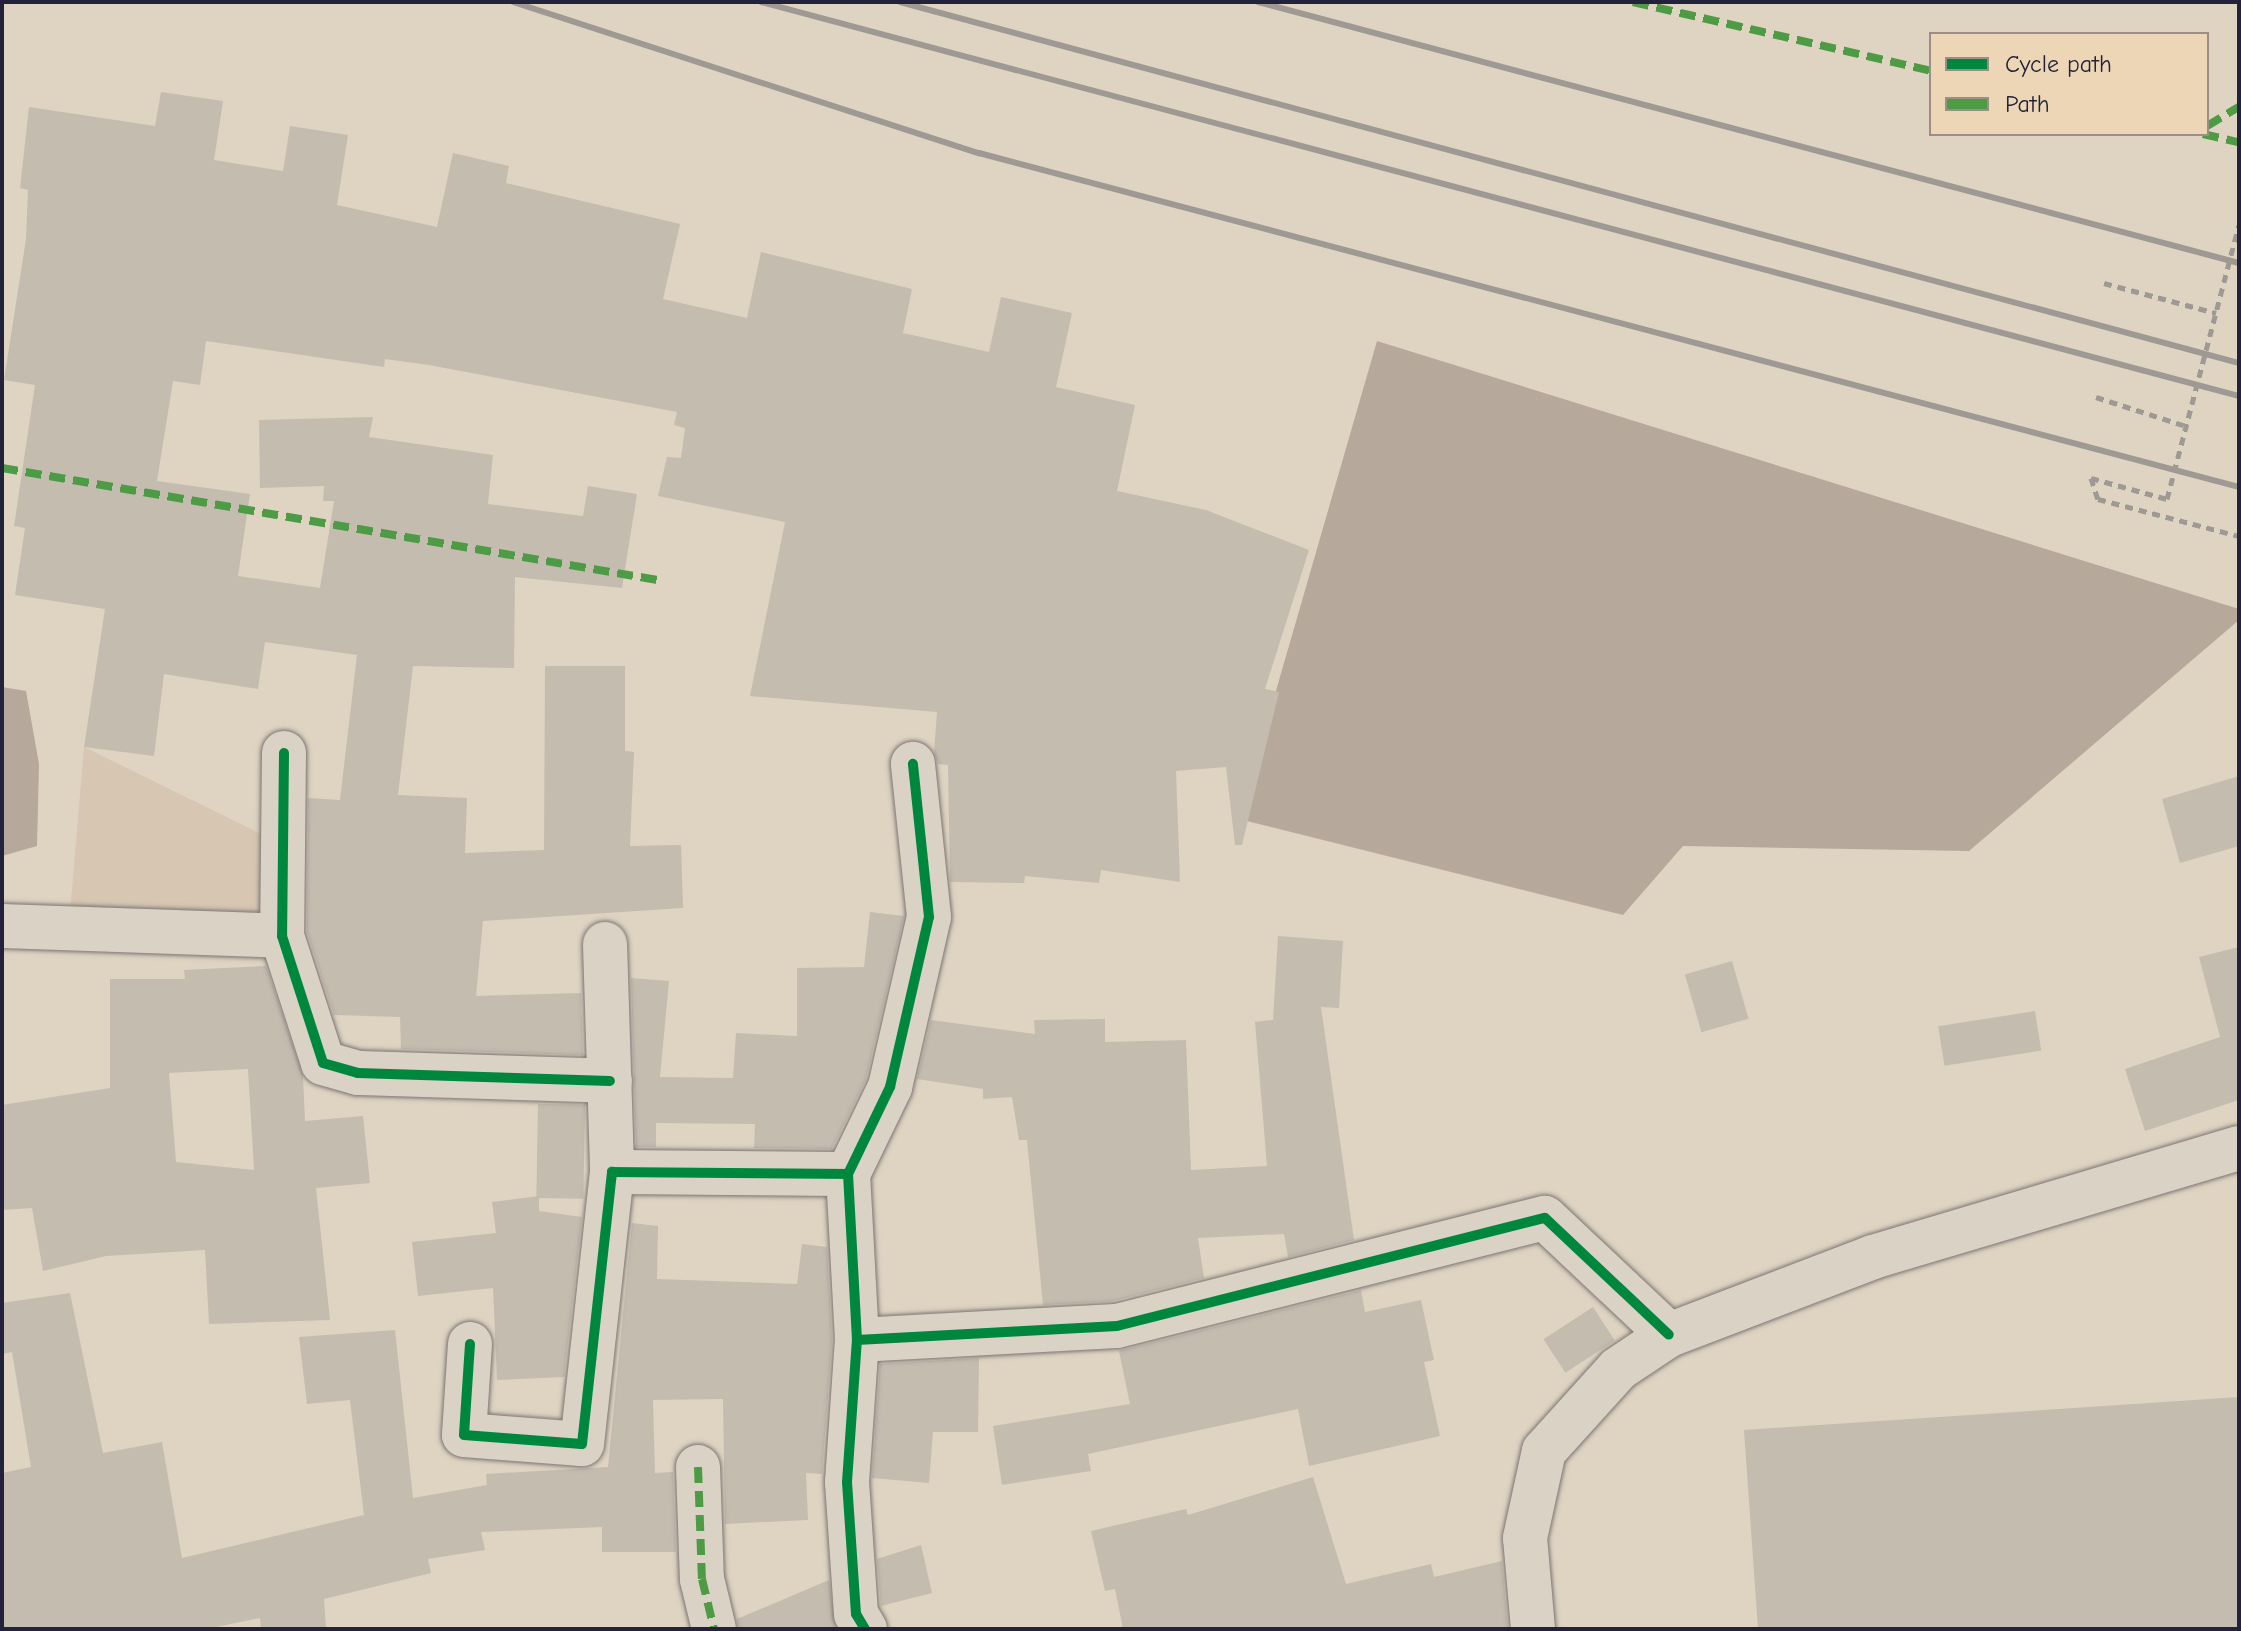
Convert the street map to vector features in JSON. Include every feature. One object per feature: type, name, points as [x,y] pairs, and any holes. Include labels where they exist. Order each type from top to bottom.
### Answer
[{"type":"street","points":[[284,753],[282,936],[323,1063],[358,1073],[610,1081]]},
{"type":"street","points":[[865,1629],[856,1614],[847,1482],[857,1340],[848,1174],[890,1087],[929,917],[913,764]]},
{"type":"street","points":[[2,926],[282,936]]},
{"type":"street","points":[[470,1344],[464,1435],[582,1444],[612,1172],[605,944]]},
{"type":"street","points":[[1533,1629],[1525,1538],[1544,1451],[1618,1369],[1669,1335],[1873,1257],[2239,1148]]},
{"type":"street","points":[[612,1172],[848,1174]]},
{"type":"street","points":[[857,1340],[1117,1326],[1545,1218],[1669,1335]]},
{"type":"street","points":[[698,1467],[702,1579],[714,1629]]},
{"type":"path","points":[[2239,225],[2167,499],[2091,478],[2098,499],[2239,536]]},
{"type":"path","points":[[2104,283],[2216,313]]},
{"type":"path","points":[[2096,397],[2186,426]]},
{"type":"shaded area","points":[[1377,341],[2239,609],[2239,620],[1969,851],[1683,846],[1623,915],[1239,819]]},
{"type":"shaded area","points":[[2,687],[26,691],[39,764],[37,846],[2,856]]},
{"type":"shaded area","points":[[84,747],[269,838],[276,931],[69,925]]},
{"type":"building","points":[[161,92],[223,101],[214,160],[283,171],[290,126],[348,135],[337,205],[437,227],[453,153],[509,166],[506,183],[680,224],[663,299],[747,318],[761,252],[912,289],[903,333],[989,352],[1001,297],[1072,313],[1056,387],[1135,405],[1117,491],[1206,510],[1309,550],[1265,689],[1279,692],[1242,845],[1235,845],[1226,767],[1176,771],[1180,882],[1101,870],[1099,883],[1025,876],[1024,883],[950,882],[948,765],[938,764],[934,752],[937,712],[750,696],[785,522],[658,496],[667,457],[681,458],[685,428],[674,425],[677,412],[429,365],[385,359],[384,367],[206,341],[200,385],[173,381],[157,481],[250,494],[238,576],[320,588],[334,501],[323,501],[324,486],[260,488],[259,420],[373,417],[369,437],[493,455],[488,504],[583,516],[588,486],[637,494],[622,588],[515,577],[514,668],[413,666],[398,795],[467,798],[465,853],[544,850],[545,666],[625,666],[625,751],[634,752],[630,846],[681,845],[683,908],[483,921],[476,996],[581,993],[583,1055],[401,1049],[400,1017],[334,1015],[307,932],[308,798],[340,800],[357,655],[265,642],[258,689],[164,674],[154,756],[84,747],[105,609],[15,595],[25,528],[14,526],[35,385],[4,380],[26,239],[28,190],[20,188],[29,107],[155,126]]},
{"type":"building","points":[[2239,776],[2239,846],[2180,863],[2162,799]]},
{"type":"building","points":[[870,912],[904,916],[866,1079],[832,1149],[754,1148],[755,1124],[656,1123],[656,1147],[636,1147],[631,978],[669,981],[660,1077],[733,1078],[736,1033],[797,1036],[797,968],[864,967]]},
{"type":"building","points":[[1278,936],[1343,941],[1339,1008],[1321,1007],[1354,1240],[1288,1257],[1284,1234],[1198,1238],[1204,1278],[1113,1301],[1043,1305],[1027,1140],[1019,1140],[1012,1097],[983,1099],[983,1089],[917,1079],[931,1020],[1035,1034],[1034,1020],[1105,1019],[1105,1042],[1186,1040],[1191,1170],[1267,1166],[1255,1022],[1273,1020]]},
{"type":"building","points":[[2239,947],[2239,1100],[2145,1131],[2125,1069],[2220,1037],[2199,957]]},
{"type":"building","points":[[1732,961],[1749,1019],[1701,1032],[1685,975]]},
{"type":"building","points":[[266,966],[303,1076],[305,1121],[363,1116],[370,1183],[316,1188],[330,1320],[209,1324],[205,1250],[106,1256],[43,1271],[32,1208],[2,1210],[2,1105],[110,1088],[110,979],[185,979],[184,970]],"holes":[[[248,1069],[254,1170],[176,1162],[169,1073]]]},
{"type":"building","points":[[2035,1011],[2041,1051],[1944,1066],[1938,1026]]},
{"type":"building","points":[[538,1104],[585,1105],[583,1199],[536,1198]]},
{"type":"building","points":[[539,1196],[539,1211],[582,1217],[564,1377],[497,1380],[493,1288],[418,1296],[412,1242],[496,1233],[492,1202]]},
{"type":"building","points":[[632,1223],[658,1226],[657,1279],[797,1284],[802,1244],[827,1247],[832,1340],[822,1474],[806,1473],[808,1520],[725,1524],[723,1399],[653,1400],[655,1473],[673,1472],[676,1552],[602,1552],[602,1527],[481,1532],[485,1550],[428,1559],[431,1573],[324,1599],[326,1629],[261,1629],[260,1618],[206,1629],[2,1629],[2,1473],[31,1467],[12,1352],[2,1354],[2,1303],[70,1293],[103,1453],[162,1442],[182,1558],[364,1515],[350,1400],[307,1404],[299,1337],[395,1330],[413,1498],[487,1485],[486,1474],[608,1467]]},
{"type":"building","points":[[1361,1290],[1365,1312],[1421,1300],[1434,1360],[1424,1362],[1440,1436],[1309,1466],[1298,1409],[1088,1454],[1091,1471],[1002,1485],[993,1426],[1130,1404],[1119,1351]]},
{"type":"building","points":[[1593,1307],[1615,1341],[1565,1373],[1544,1339]]},
{"type":"building","points":[[979,1358],[978,1432],[933,1432],[929,1483],[872,1478],[880,1364]]},
{"type":"building","points":[[2239,1397],[2239,1629],[1758,1629],[1744,1430]]},
{"type":"building","points":[[1313,1477],[1346,1584],[1431,1564],[1434,1577],[1502,1561],[1508,1629],[1123,1629],[1115,1589],[1105,1591],[1091,1531],[1186,1509],[1188,1515]]},
{"type":"building","points":[[921,1545],[932,1593],[881,1606],[877,1559]]},
{"type":"building","points":[[829,1580],[836,1629],[738,1629],[737,1619]]},
{"type":"railway","points":[[513,2],[979,153],[2239,487]]},
{"type":"railway","points":[[761,2],[2239,396]]},
{"type":"railway","points":[[900,2],[2239,363]]},
{"type":"railway","points":[[1258,2],[2239,263]]},
{"type":"marked path","points":[[1633,2],[1929,71]]},
{"type":"marked path","points":[[2209,125],[2239,107]]},
{"type":"marked path","points":[[2209,135],[2239,142]]},
{"type":"marked path","points":[[2,468],[657,580]]},
{"type":"marked path","points":[[698,1467],[702,1579],[714,1629]]},
{"type":"cycle path","points":[[284,753],[282,936],[323,1063],[358,1073],[610,1081]]},
{"type":"cycle path","points":[[865,1629],[856,1614],[847,1482],[857,1340],[848,1174],[890,1087],[929,917],[913,764]]},
{"type":"cycle path","points":[[470,1344],[464,1435],[582,1444],[612,1172],[848,1174]]},
{"type":"cycle path","points":[[857,1340],[1117,1326],[1545,1218],[1669,1335]]}]
